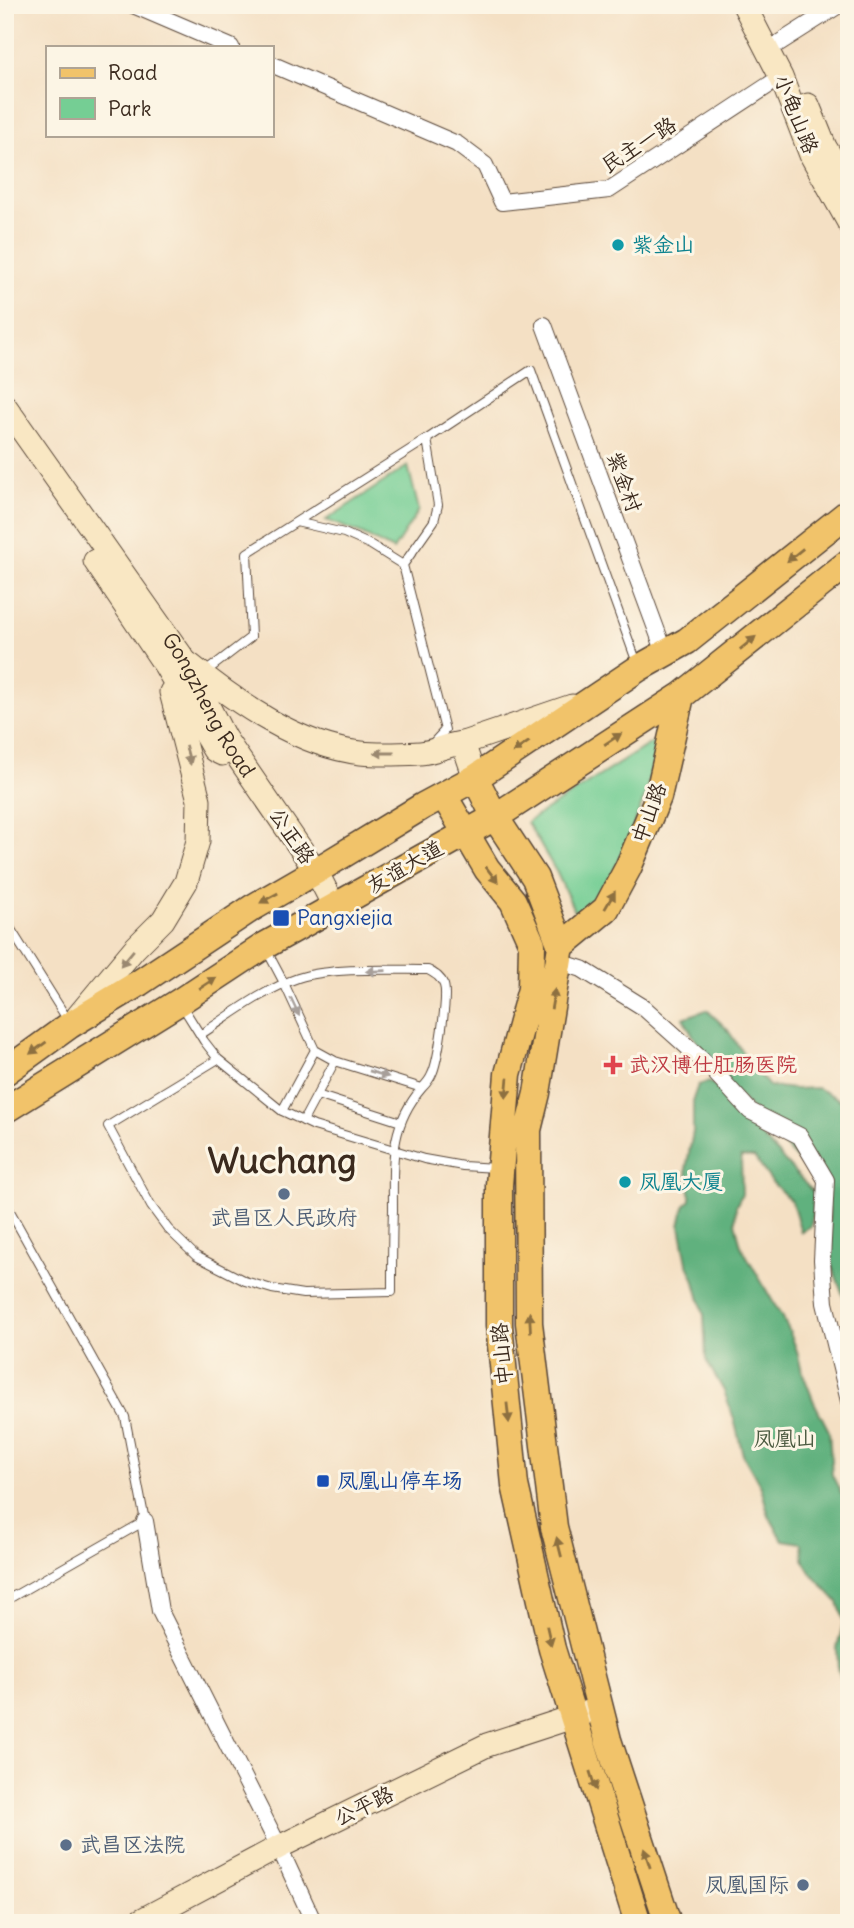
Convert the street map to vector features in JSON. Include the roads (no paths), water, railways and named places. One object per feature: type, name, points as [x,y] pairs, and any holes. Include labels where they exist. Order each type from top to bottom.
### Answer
[{"type":"main road","name":"小龟山路","points":[[744,5],[782,77],[811,155],[849,223]]},
{"type":"main road","name":"小龟山路","points":[[760,5],[798,80],[825,147],[849,187]]},
{"type":"main road","name":"Gongzheng Road","points":[[5,406],[184,667],[214,750],[245,768]]},
{"type":"main road","name":"Gongzheng Road","points":[[5,432],[89,551],[184,667]]},
{"type":"main road","points":[[639,668],[687,641],[849,512]]},
{"type":"main road","points":[[688,691],[849,562]]},
{"type":"main road","points":[[184,667],[256,714],[314,742],[360,753],[424,753],[454,743],[463,743],[591,700]]},
{"type":"main road","points":[[71,1025],[134,949],[163,920],[186,882],[198,841],[199,800],[184,667]]},
{"type":"main road","name":"友谊大道","points":[[5,1072],[71,1025],[252,908],[475,778],[639,668]]},
{"type":"main road","name":"友谊大道","points":[[5,1110],[264,946],[495,817],[688,691]]},
{"type":"main road","name":"中山路","points":[[668,1923],[608,1740],[554,1527],[529,1323],[528,1130],[537,1093],[560,954],[606,909],[628,868],[658,797],[688,691]]},
{"type":"main road","points":[[463,743],[475,778],[495,817],[535,878],[560,954]]},
{"type":"main road","name":"公正路","points":[[245,768],[316,872],[334,906]]},
{"type":"main road","name":"中山路","points":[[443,796],[487,869],[513,901],[532,944],[531,989],[508,1074],[500,1168],[499,1325],[515,1485],[552,1649],[638,1923]]},
{"type":"main road","name":"公平路","points":[[136,1923],[279,1847],[487,1745],[600,1708]]},
{"type":"street","points":[[133,5],[229,46]]},
{"type":"street","points":[[779,43],[839,5]]},
{"type":"street","name":"民主一路","points":[[273,65],[457,144],[485,165],[502,202],[609,190],[782,77]]},
{"type":"street","name":"紫金村","points":[[544,325],[665,653]]},
{"type":"street","points":[[560,954],[643,1007],[710,1067],[750,1111],[800,1136],[826,1180],[822,1260],[824,1303],[849,1401]]},
{"type":"street","points":[[145,1521],[160,1611],[279,1847],[314,1923]]},
{"type":"lane","points":[[184,667],[251,637],[247,553],[531,370],[639,668]]},
{"type":"lane","points":[[402,565],[434,521],[438,505],[427,439]]},
{"type":"lane","points":[[296,522],[344,533],[402,565],[445,730],[424,753]]},
{"type":"lane","points":[[5,920],[71,1025]]},
{"type":"lane","points":[[264,946],[315,1050],[334,1060],[422,1088]]},
{"type":"lane","points":[[200,1035],[284,984],[302,977],[338,972],[428,970],[438,975],[444,985],[446,1000],[433,1073],[410,1103],[401,1122],[394,1151],[392,1292],[303,1294],[244,1282],[196,1256],[168,1229],[146,1197],[108,1126],[218,1059]]},
{"type":"lane","points":[[179,1002],[218,1059],[282,1111],[303,1121],[394,1151],[463,1167],[500,1168]]},
{"type":"lane","points":[[282,1111],[315,1050]]},
{"type":"lane","points":[[303,1121],[334,1060]]},
{"type":"lane","points":[[317,1095],[401,1122]]},
{"type":"lane","points":[[5,1202],[125,1417],[145,1521],[5,1601]]},
{"type":"place","name":"紫金山","points":[[618,245]]},
{"type":"place","name":"Pangxiejia","points":[[281,918]]},
{"type":"place","name":"武汉博仕肛肠医院","points":[[613,1065]]},
{"type":"place","name":"凤凰大厦","points":[[625,1182]]},
{"type":"place","name":"武昌区人民政府","points":[[284,1194]]},
{"type":"place","name":"凤凰山停车场","points":[[323,1481]]},
{"type":"place","name":"武昌区法院","points":[[66,1845]]},
{"type":"place","name":"凤凰国际","points":[[803,1885]]},
{"type":"district","name":"Wuchang","points":[[282,1161]]},
{"type":"park label","name":"凤凰山","points":[[785,1439]]}]
